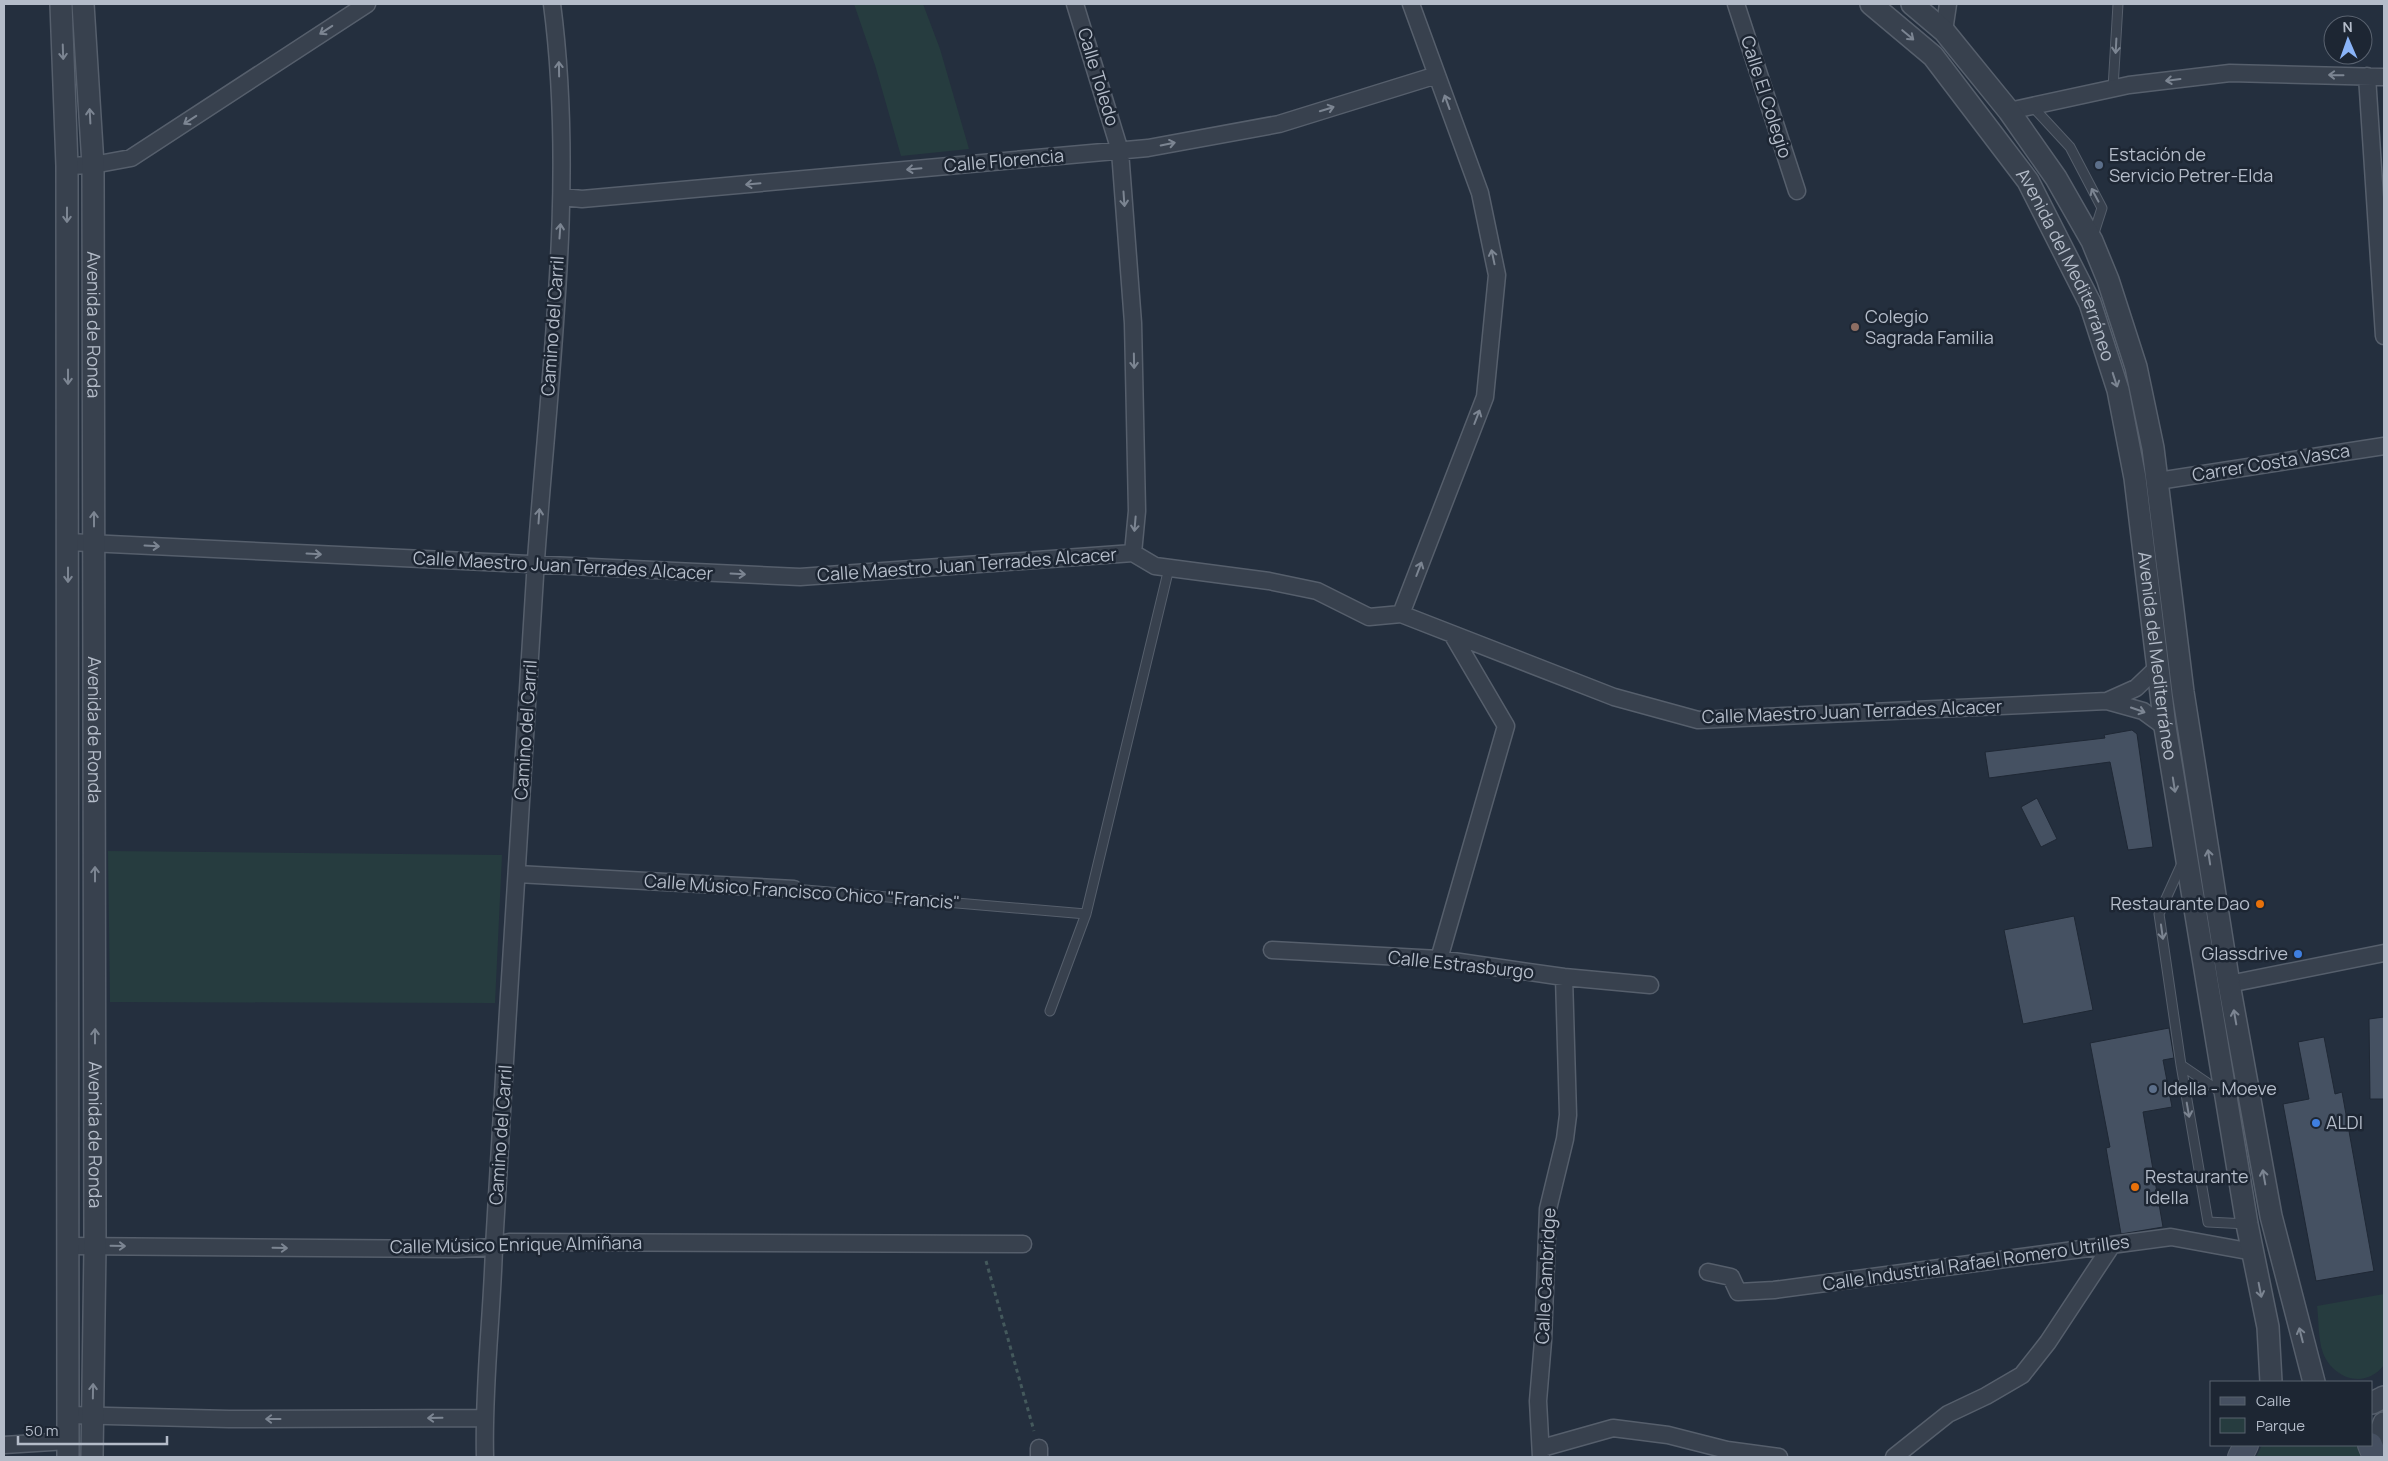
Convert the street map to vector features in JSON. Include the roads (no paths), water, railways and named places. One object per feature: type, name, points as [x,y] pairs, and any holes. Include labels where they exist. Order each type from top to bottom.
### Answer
[{"type":"main road","points":[[2371,1446],[2377,1457]]},
{"type":"street","name":"Avenida de Ronda","points":[[61,4],[67,166],[68,1449]]},
{"type":"street","name":"Avenida de Ronda","points":[[83,4],[93,165],[95,1246],[92,1457]]},
{"type":"street","points":[[67,166],[93,165],[131,158],[367,4]]},
{"type":"street","name":"Camino del Carril","points":[[486,1457],[484,1418],[492,1312],[494,1247],[536,564],[563,197],[559,57],[552,4]]},
{"type":"street","name":"Calle Toledo","points":[[1076,4],[1120,151],[1133,324],[1137,511],[1133,553]]},
{"type":"street","points":[[1401,614],[1484,397],[1497,275],[1480,192],[1411,4]]},
{"type":"street","name":"Calle El Colegio","points":[[1736,4],[1797,191]]},
{"type":"street","name":"Avenida del Mediterráneo","points":[[1870,4],[1933,56],[2028,181],[2090,303],[2118,390],[2135,478],[2165,727],[2247,1224],[2268,1327],[2271,1381]]},
{"type":"street","name":"Avenida del Mediterráneo","points":[[1912,4],[1944,31],[2009,111],[2056,178],[2092,241],[2108,280],[2136,367],[2158,481],[2183,692],[2229,984],[2271,1216],[2314,1381]]},
{"type":"street","points":[[1944,31],[1948,4]]},
{"type":"street","points":[[2009,111],[2113,88],[2230,73],[2384,77]]},
{"type":"street","name":"Calle Florencia","points":[[563,197],[600,197],[1148,148],[1279,124],[1437,74]]},
{"type":"street","points":[[2366,76],[2384,336]]},
{"type":"street","name":"Carrer Costa Vasca","points":[[2158,481],[2384,446]]},
{"type":"street","name":"Calle Maestro Juan Terrades Alcacer","points":[[68,542],[800,577],[1133,553],[1155,566],[1269,581],[1317,591],[1369,617],[1401,614],[1614,698],[1698,720],[2107,701],[2144,711],[2165,727]]},
{"type":"street","points":[[1439,959],[1506,726],[1452,634]]},
{"type":"street","name":"Calle Maestro Juan Terrades Alcacer","points":[[2107,701],[2136,688],[2158,667]]},
{"type":"street","name":"Calle Músico Francisco Chico \"Francis\"","points":[[517,874],[794,890]]},
{"type":"street","name":"Calle Estrasburgo","points":[[1272,950],[1439,959],[1564,977],[1650,985]]},
{"type":"street","points":[[2229,984],[2384,953]]},
{"type":"street","name":"Calle Cambridge","points":[[1542,1453],[1538,1401],[1543,1340],[1548,1209],[1566,1139],[1568,1115],[1564,977]]},
{"type":"street","name":"Calle Industrial Rafael Romero Utrilles","points":[[1708,1272],[1731,1277],[1738,1292],[1774,1290],[2171,1237],[2253,1252]]},
{"type":"street","name":"Calle Músico Enrique Almiñana","points":[[69,1246],[447,1249],[494,1247],[509,1242],[1022,1244]]},
{"type":"street","points":[[1894,1457],[1948,1414],[1986,1396],[2022,1375],[2048,1342],[2112,1245]]},
{"type":"street","points":[[68,1415],[229,1419],[484,1418]]},
{"type":"street","points":[[2377,1457],[2380,1433],[2384,1423]]},
{"type":"street","points":[[1542,1453],[1613,1428],[1668,1435],[1727,1450],[1780,1457]]},
{"type":"street","points":[[4,1445],[68,1449]]},
{"type":"lane","points":[[2113,88],[2118,4]]},
{"type":"lane","points":[[2032,106],[2070,146],[2102,208],[2092,241]]},
{"type":"lane","points":[[1050,1010],[1086,914],[1169,568]]},
{"type":"lane","points":[[2186,854],[2159,914],[2181,1065],[2208,1222],[2247,1224]]},
{"type":"lane","name":"Calle Músico Francisco Chico \"Francis\"","points":[[794,890],[1086,914]]},
{"type":"lane","points":[[2181,1065],[2226,1096]]},
{"type":"place","name":"Estación de Servicio Petrer-Elda","points":[[2099,165]]},
{"type":"place","name":"Colegio Sagrada Familia","points":[[1855,327]]},
{"type":"place","name":"Restaurante Dao","points":[[2260,904]]},
{"type":"place","name":"Glassdrive","points":[[2298,954]]},
{"type":"place","name":"Idella - Moeve","points":[[2153,1089]]},
{"type":"place","name":"ALDI","points":[[2316,1123]]},
{"type":"place","name":"Restaurante Idella","points":[[2135,1187]]}]
